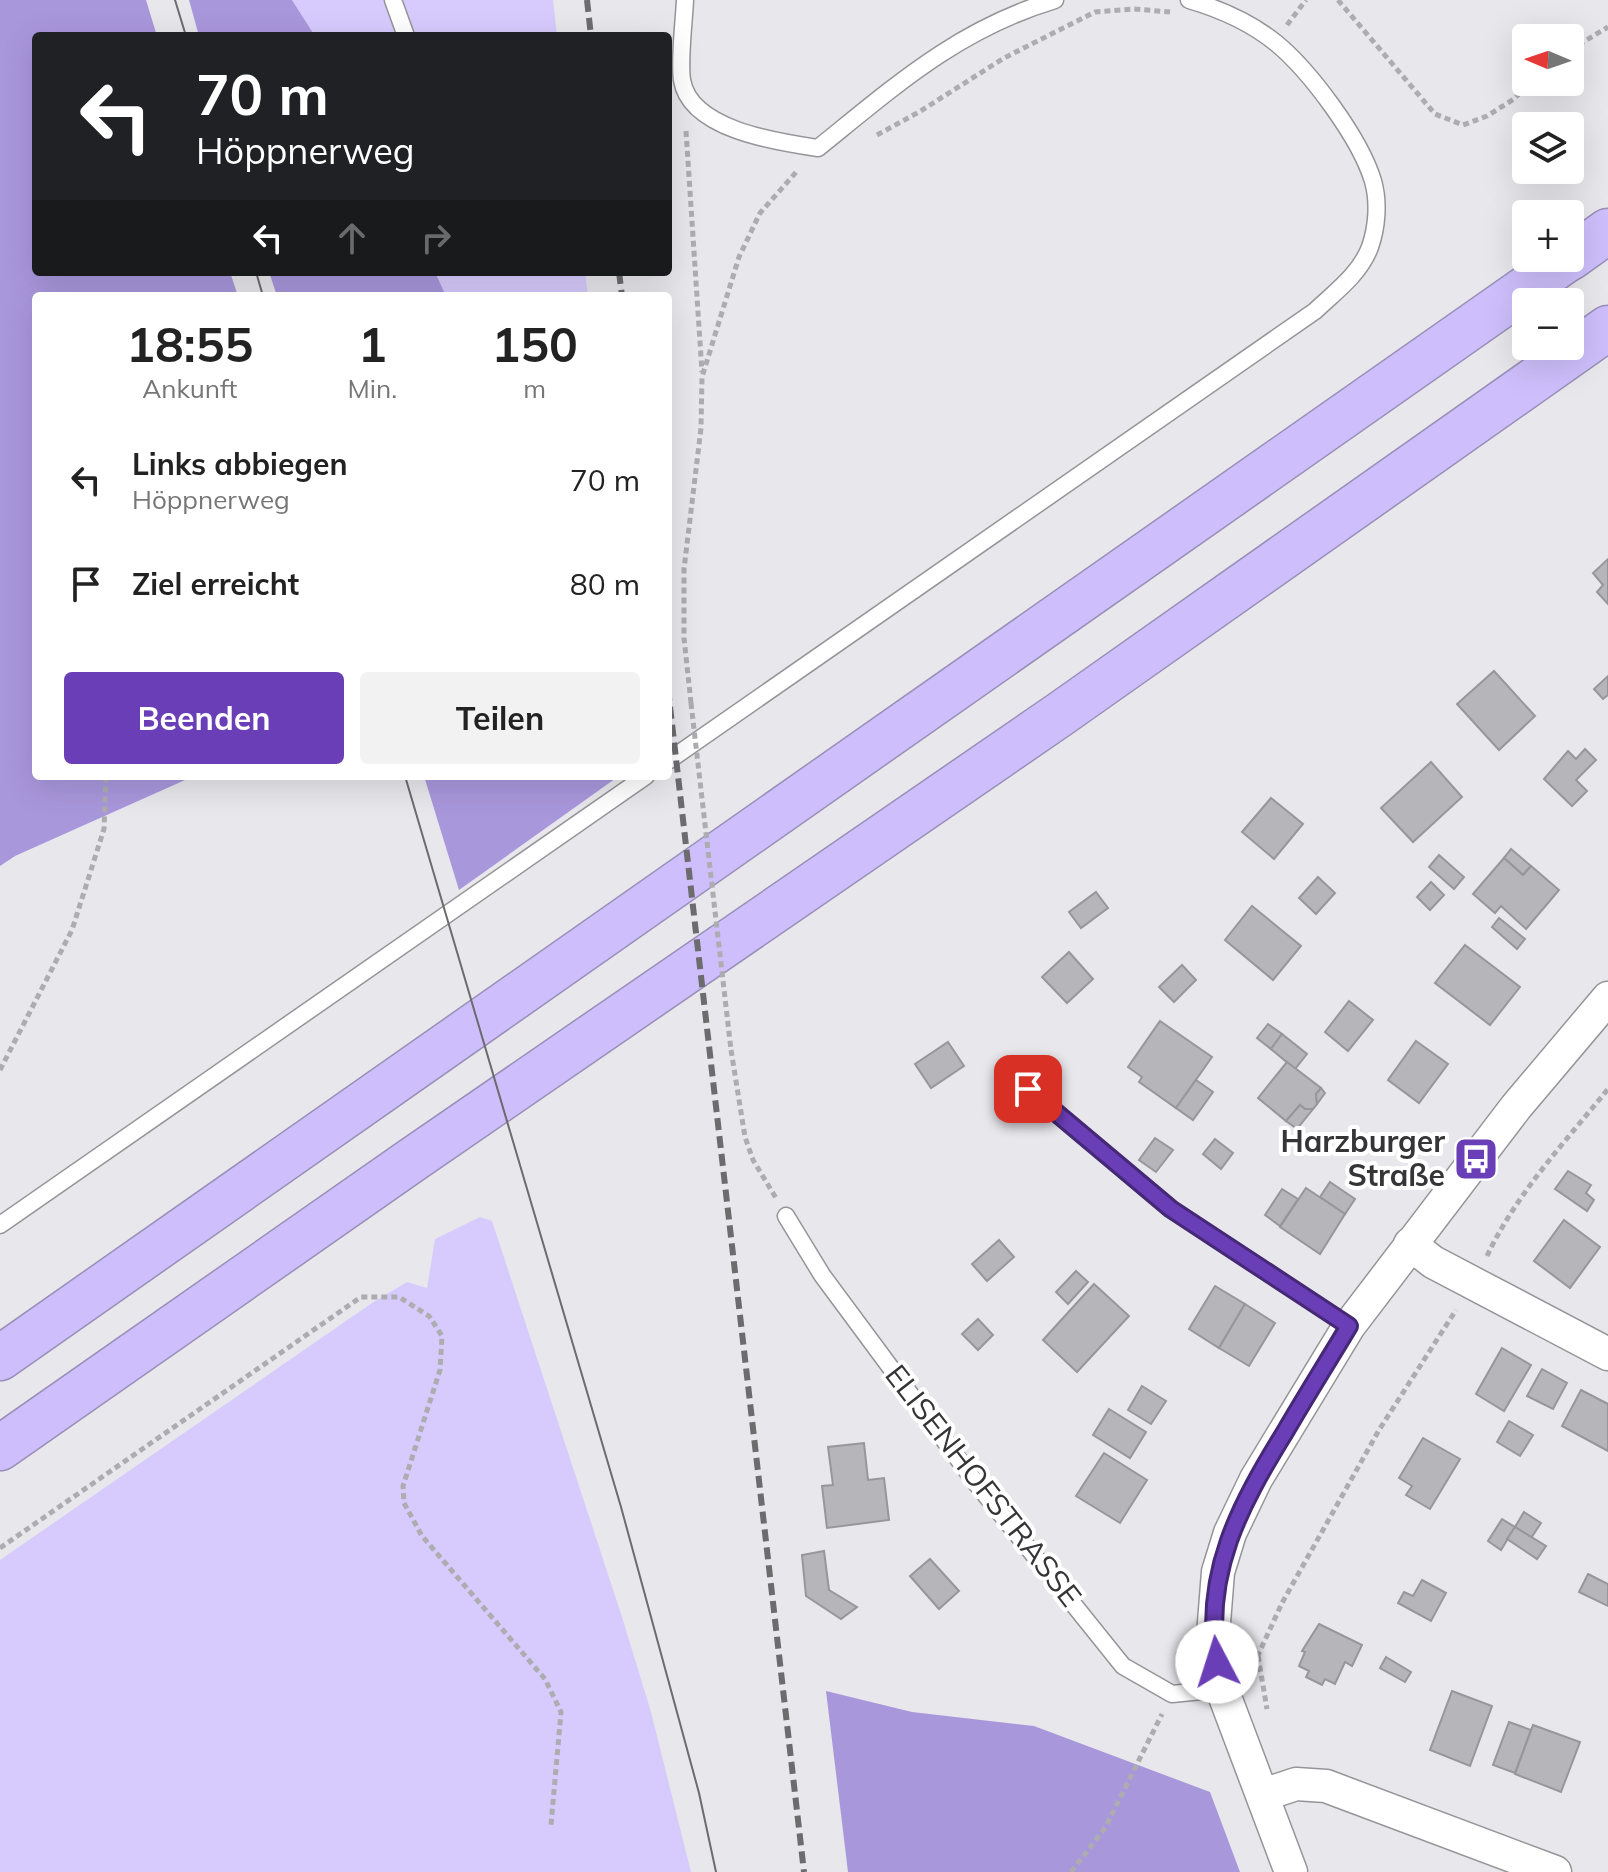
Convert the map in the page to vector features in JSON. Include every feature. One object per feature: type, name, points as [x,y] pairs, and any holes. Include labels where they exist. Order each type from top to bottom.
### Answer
[{"type":"highway","points":[[1584,248],[1608,231]]},
{"type":"highway","points":[[0,1358],[1550,272]]},
{"type":"highway","points":[[0,1448],[1059,715],[1608,328]]},
{"type":"street","points":[[1291,1872],[1222,1689],[1213,1635],[1218,1572],[1230,1533],[1256,1479],[1349,1326],[1516,1107],[1608,998]]},
{"type":"street","points":[[1410,1244],[1433,1262],[1608,1354]]},
{"type":"street","points":[[1263,1795],[1296,1784],[1326,1786],[1555,1872]]},
{"type":"lane","points":[[393,0],[405,32]]},
{"type":"lane","points":[[685,0],[682,82],[695,105],[723,125],[765,139],[818,148],[902,80],[956,43],[1015,12],[1055,0]]},
{"type":"lane","points":[[672,758],[1315,311],[1350,279],[1362,263],[1371,246],[1377,205],[1372,180],[1353,141],[1313,80],[1274,41],[1243,21],[1189,0]]},
{"type":"lane","points":[[0,1225],[640,780]]},
{"type":"lane","points":[[1028,1089],[1171,1209],[1349,1326]]},
{"type":"lane","name":"ELISENHOFSTRASSE","points":[[786,1216],[822,1275],[967,1470],[1123,1666],[1172,1694]]},
{"type":"lane","points":[[1172,1694],[1222,1689]]},
{"type":"path","points":[[1338,0],[1435,114],[1463,125],[1487,116],[1517,96]]},
{"type":"path","points":[[702,377],[739,257],[760,213],[818,148],[850,144],[883,133],[1004,58],[1095,12],[1134,9],[1183,13],[1217,10]]},
{"type":"path","points":[[1584,42],[1608,27]]},
{"type":"path","points":[[682,82],[702,377],[701,428],[684,569],[684,638],[731,1050],[745,1137],[753,1160],[786,1216]]},
{"type":"path","points":[[0,1070],[72,930],[104,829],[106,780]]},
{"type":"path","points":[[1222,1689],[1241,1685],[1282,1603],[1379,1430],[1472,1282],[1496,1237],[1530,1185],[1608,1089]]},
{"type":"path","points":[[0,1548],[361,1297],[399,1297],[429,1316],[442,1336],[440,1370],[403,1486],[404,1503],[422,1536],[545,1679],[561,1712],[551,1825]]},
{"type":"path","points":[[1071,1872],[1105,1828],[1172,1694]]},
{"type":"shaded area","points":[[0,0],[146,0],[156,32],[32,32],[32,276],[231,276],[237,292],[32,292],[32,780],[185,780],[15,856],[0,866]]},
{"type":"shaded area","points":[[189,0],[292,0],[312,32],[198,32]]},
{"type":"shaded area","points":[[292,0],[553,0],[557,32],[312,32]]},
{"type":"shaded area","points":[[270,276],[437,276],[444,292],[276,292]]},
{"type":"shaded area","points":[[437,276],[586,276],[588,292],[444,292]]},
{"type":"shaded area","points":[[425,780],[613,780],[459,890]]},
{"type":"shaded area","points":[[480,1217],[492,1221],[622,1617],[651,1712],[691,1872],[0,1872],[0,1560],[372,1303],[407,1282],[427,1288],[435,1239]]},
{"type":"shaded area","points":[[826,1691],[912,1712],[1034,1726],[1210,1792],[1240,1872],[848,1872]]},
{"type":"building","points":[[1608,559],[1608,604],[1597,592],[1603,585],[1593,573]]},
{"type":"building","points":[[1494,671],[1535,716],[1499,750],[1457,704]]},
{"type":"building","points":[[1608,676],[1608,695],[1603,699],[1594,689]]},
{"type":"building","points":[[1585,749],[1596,760],[1576,780],[1587,791],[1572,806],[1544,779],[1568,751],[1576,759]]},
{"type":"building","points":[[1431,762],[1462,797],[1413,842],[1381,808]]},
{"type":"building","points":[[1271,798],[1303,824],[1274,859],[1242,832]]},
{"type":"building","points":[[1511,849],[1531,866],[1523,875],[1504,858]]},
{"type":"building","points":[[1439,855],[1464,877],[1454,889],[1429,867]]},
{"type":"building","points":[[1504,858],[1523,875],[1531,866],[1559,890],[1526,929],[1501,906],[1495,913],[1473,894]]},
{"type":"building","points":[[1318,877],[1335,893],[1316,914],[1299,898]]},
{"type":"building","points":[[1431,882],[1444,895],[1430,910],[1417,897]]},
{"type":"building","points":[[1096,892],[1108,908],[1081,928],[1069,912]]},
{"type":"building","points":[[1252,906],[1301,946],[1273,980],[1225,940]]},
{"type":"building","points":[[1499,918],[1525,939],[1517,949],[1492,927]]},
{"type":"building","points":[[1465,945],[1520,987],[1490,1025],[1435,983]]},
{"type":"building","points":[[1069,952],[1093,979],[1067,1003],[1042,977]]},
{"type":"building","points":[[1182,965],[1196,980],[1174,1002],[1159,987]]},
{"type":"building","points":[[1349,1001],[1373,1020],[1348,1051],[1325,1032]]},
{"type":"building","points":[[1160,1021],[1212,1057],[1176,1108],[1139,1082],[1142,1077],[1128,1067]]},
{"type":"building","points":[[1268,1024],[1282,1034],[1271,1049],[1257,1038]]},
{"type":"building","points":[[1282,1034],[1307,1054],[1295,1069],[1271,1049]]},
{"type":"building","points":[[1416,1041],[1448,1064],[1419,1103],[1388,1080]]},
{"type":"building","points":[[948,1042],[964,1066],[931,1088],[915,1064]]},
{"type":"building","points":[[1287,1062],[1321,1088],[1316,1094],[1317,1104],[1313,1109],[1300,1105],[1286,1121],[1258,1098]]},
{"type":"building","points":[[1196,1080],[1213,1092],[1193,1120],[1176,1108]]},
{"type":"building","points":[[1321,1088],[1325,1093],[1317,1104],[1316,1094]]},
{"type":"building","points":[[1300,1105],[1313,1109],[1297,1129],[1286,1121]]},
{"type":"building","points":[[1155,1138],[1173,1150],[1156,1172],[1139,1160]]},
{"type":"building","points":[[1215,1139],[1233,1153],[1221,1169],[1203,1154]]},
{"type":"building","points":[[1568,1171],[1591,1185],[1586,1193],[1594,1200],[1587,1211],[1555,1189]]},
{"type":"building","points":[[1330,1182],[1355,1199],[1345,1214],[1320,1197]]},
{"type":"building","points":[[1306,1188],[1345,1214],[1320,1254],[1280,1227]]},
{"type":"building","points":[[1282,1189],[1298,1199],[1280,1226],[1265,1215]]},
{"type":"building","points":[[1564,1220],[1600,1247],[1570,1288],[1534,1261]]},
{"type":"building","points":[[999,1240],[1014,1257],[987,1281],[972,1264]]},
{"type":"building","points":[[1076,1271],[1088,1282],[1068,1304],[1056,1292]]},
{"type":"building","points":[[1094,1284],[1129,1316],[1077,1372],[1043,1340]]},
{"type":"building","points":[[1215,1286],[1245,1304],[1219,1348],[1189,1329]]},
{"type":"building","points":[[1245,1304],[1275,1323],[1249,1366],[1219,1348]]},
{"type":"building","points":[[978,1319],[993,1335],[978,1350],[962,1334]]},
{"type":"building","points":[[1502,1348],[1531,1365],[1504,1411],[1476,1394]]},
{"type":"building","points":[[1542,1369],[1567,1383],[1553,1409],[1527,1396]]},
{"type":"building","points":[[1142,1386],[1166,1401],[1151,1424],[1128,1410]]},
{"type":"building","points":[[1581,1390],[1608,1404],[1608,1451],[1562,1426]]},
{"type":"building","points":[[1109,1409],[1146,1432],[1130,1458],[1093,1435]]},
{"type":"building","points":[[1509,1421],[1533,1435],[1520,1456],[1497,1442]]},
{"type":"building","points":[[1423,1438],[1460,1459],[1430,1509],[1406,1495],[1412,1486],[1399,1478]]},
{"type":"building","points":[[864,1443],[868,1480],[884,1478],[889,1520],[827,1528],[822,1486],[833,1485],[828,1447]]},
{"type":"building","points":[[1104,1453],[1147,1480],[1120,1523],[1076,1496]]},
{"type":"building","points":[[1524,1512],[1541,1523],[1531,1538],[1515,1527]]},
{"type":"building","points":[[1502,1519],[1515,1527],[1501,1550],[1488,1541]]},
{"type":"building","points":[[1515,1527],[1546,1546],[1537,1559],[1507,1539]]},
{"type":"building","points":[[824,1551],[829,1590],[857,1607],[841,1619],[806,1596],[802,1555]]},
{"type":"building","points":[[930,1559],[959,1591],[939,1609],[910,1576]]},
{"type":"building","points":[[1588,1574],[1608,1584],[1608,1606],[1579,1592]]},
{"type":"building","points":[[1422,1580],[1446,1593],[1431,1621],[1398,1603],[1404,1592],[1413,1596]]},
{"type":"building","points":[[1319,1624],[1362,1645],[1352,1666],[1345,1662],[1335,1684],[1325,1679],[1322,1685],[1306,1677],[1309,1671],[1299,1666],[1305,1652],[1302,1651]]},
{"type":"building","points":[[1386,1657],[1411,1672],[1405,1682],[1380,1668]]},
{"type":"building","points":[[1452,1691],[1492,1706],[1470,1766],[1430,1750]]},
{"type":"building","points":[[1509,1722],[1531,1730],[1515,1773],[1493,1765]]},
{"type":"building","points":[[1533,1725],[1580,1742],[1561,1792],[1515,1774]]},
{"type":"tram line","points":[[175,0],[185,32]]},
{"type":"tram line","points":[[257,276],[262,292]]},
{"type":"tram line","points":[[406,780],[621,1507],[699,1793],[716,1872]]},
{"type":"railway","points":[[587,0],[591,32]]},
{"type":"railway","points":[[620,276],[622,292]]},
{"type":"railway","points":[[672,724],[804,1872]]},
{"type":"place","name":"Harzburger Straße","points":[[1476,1159]]},
{"type":"route","points":[[1028,1089],[1171,1209],[1349,1326],[1256,1479],[1230,1533],[1215,1593],[1213,1635],[1217,1662]]}]
